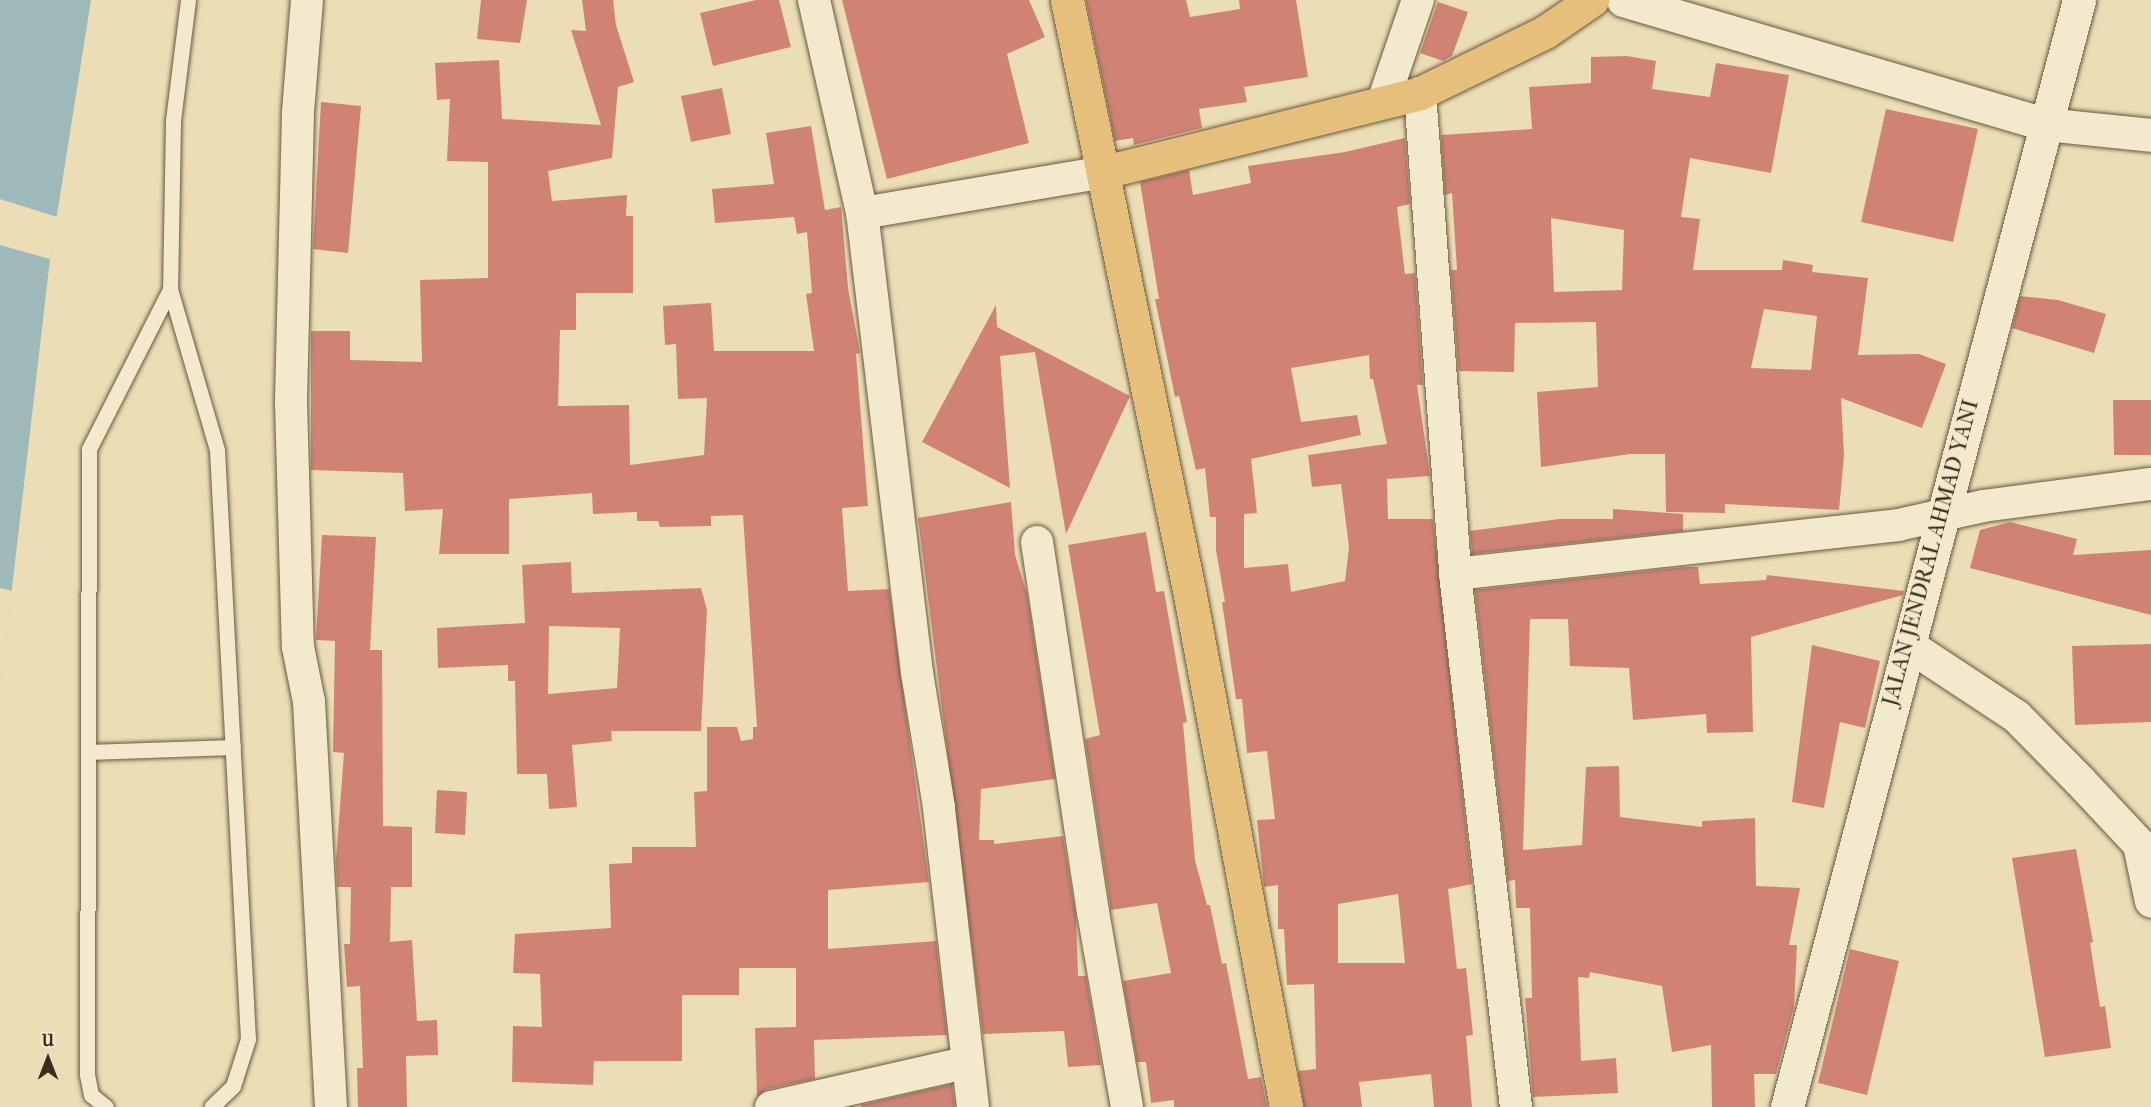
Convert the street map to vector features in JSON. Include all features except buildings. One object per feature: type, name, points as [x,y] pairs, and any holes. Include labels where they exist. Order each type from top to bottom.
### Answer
[{"type":"highway","points":[[1067,0],[1189,590],[1286,1107]]},
{"type":"highway","points":[[1104,172],[1420,93],[1545,32],[1592,0]]},
{"type":"street","points":[[307,0],[298,112],[291,402],[298,647],[309,702],[331,1107]]},
{"type":"street","points":[[814,0],[862,213],[917,673],[939,807],[965,1063],[973,1107]]},
{"type":"street","points":[[1383,102],[1418,0]]},
{"type":"street","points":[[1623,0],[2045,124],[2151,135]]},
{"type":"street","name":"JALAN JENDRAL AHMAD YANI","points":[[1787,1107],[1891,702],[1910,646],[1941,517],[2079,0]]},
{"type":"street","points":[[1420,93],[1455,574],[1516,1107]]},
{"type":"street","points":[[862,213],[1104,172]]},
{"type":"street","points":[[1455,574],[1898,525],[1983,506],[2151,484]]},
{"type":"street","points":[[1037,542],[1093,912],[1127,1107]]},
{"type":"street","points":[[1910,646],[2016,716],[2139,844],[2151,901]]},
{"type":"street","points":[[771,1107],[965,1063]]},
{"type":"lane","points":[[188,0],[173,121],[170,289],[217,450],[248,1039],[233,1086],[211,1107]]},
{"type":"lane","points":[[106,1107],[91,1095],[87,1075],[89,449],[170,289]]},
{"type":"lane","points":[[88,752],[233,747]]},
{"type":"water","points":[[0,0],[91,0],[50,259],[0,692]]},
{"type":"pier","points":[[0,199],[57,217],[50,259],[0,245]]},
{"type":"pier","points":[[0,588],[12,591],[0,692]]}]
